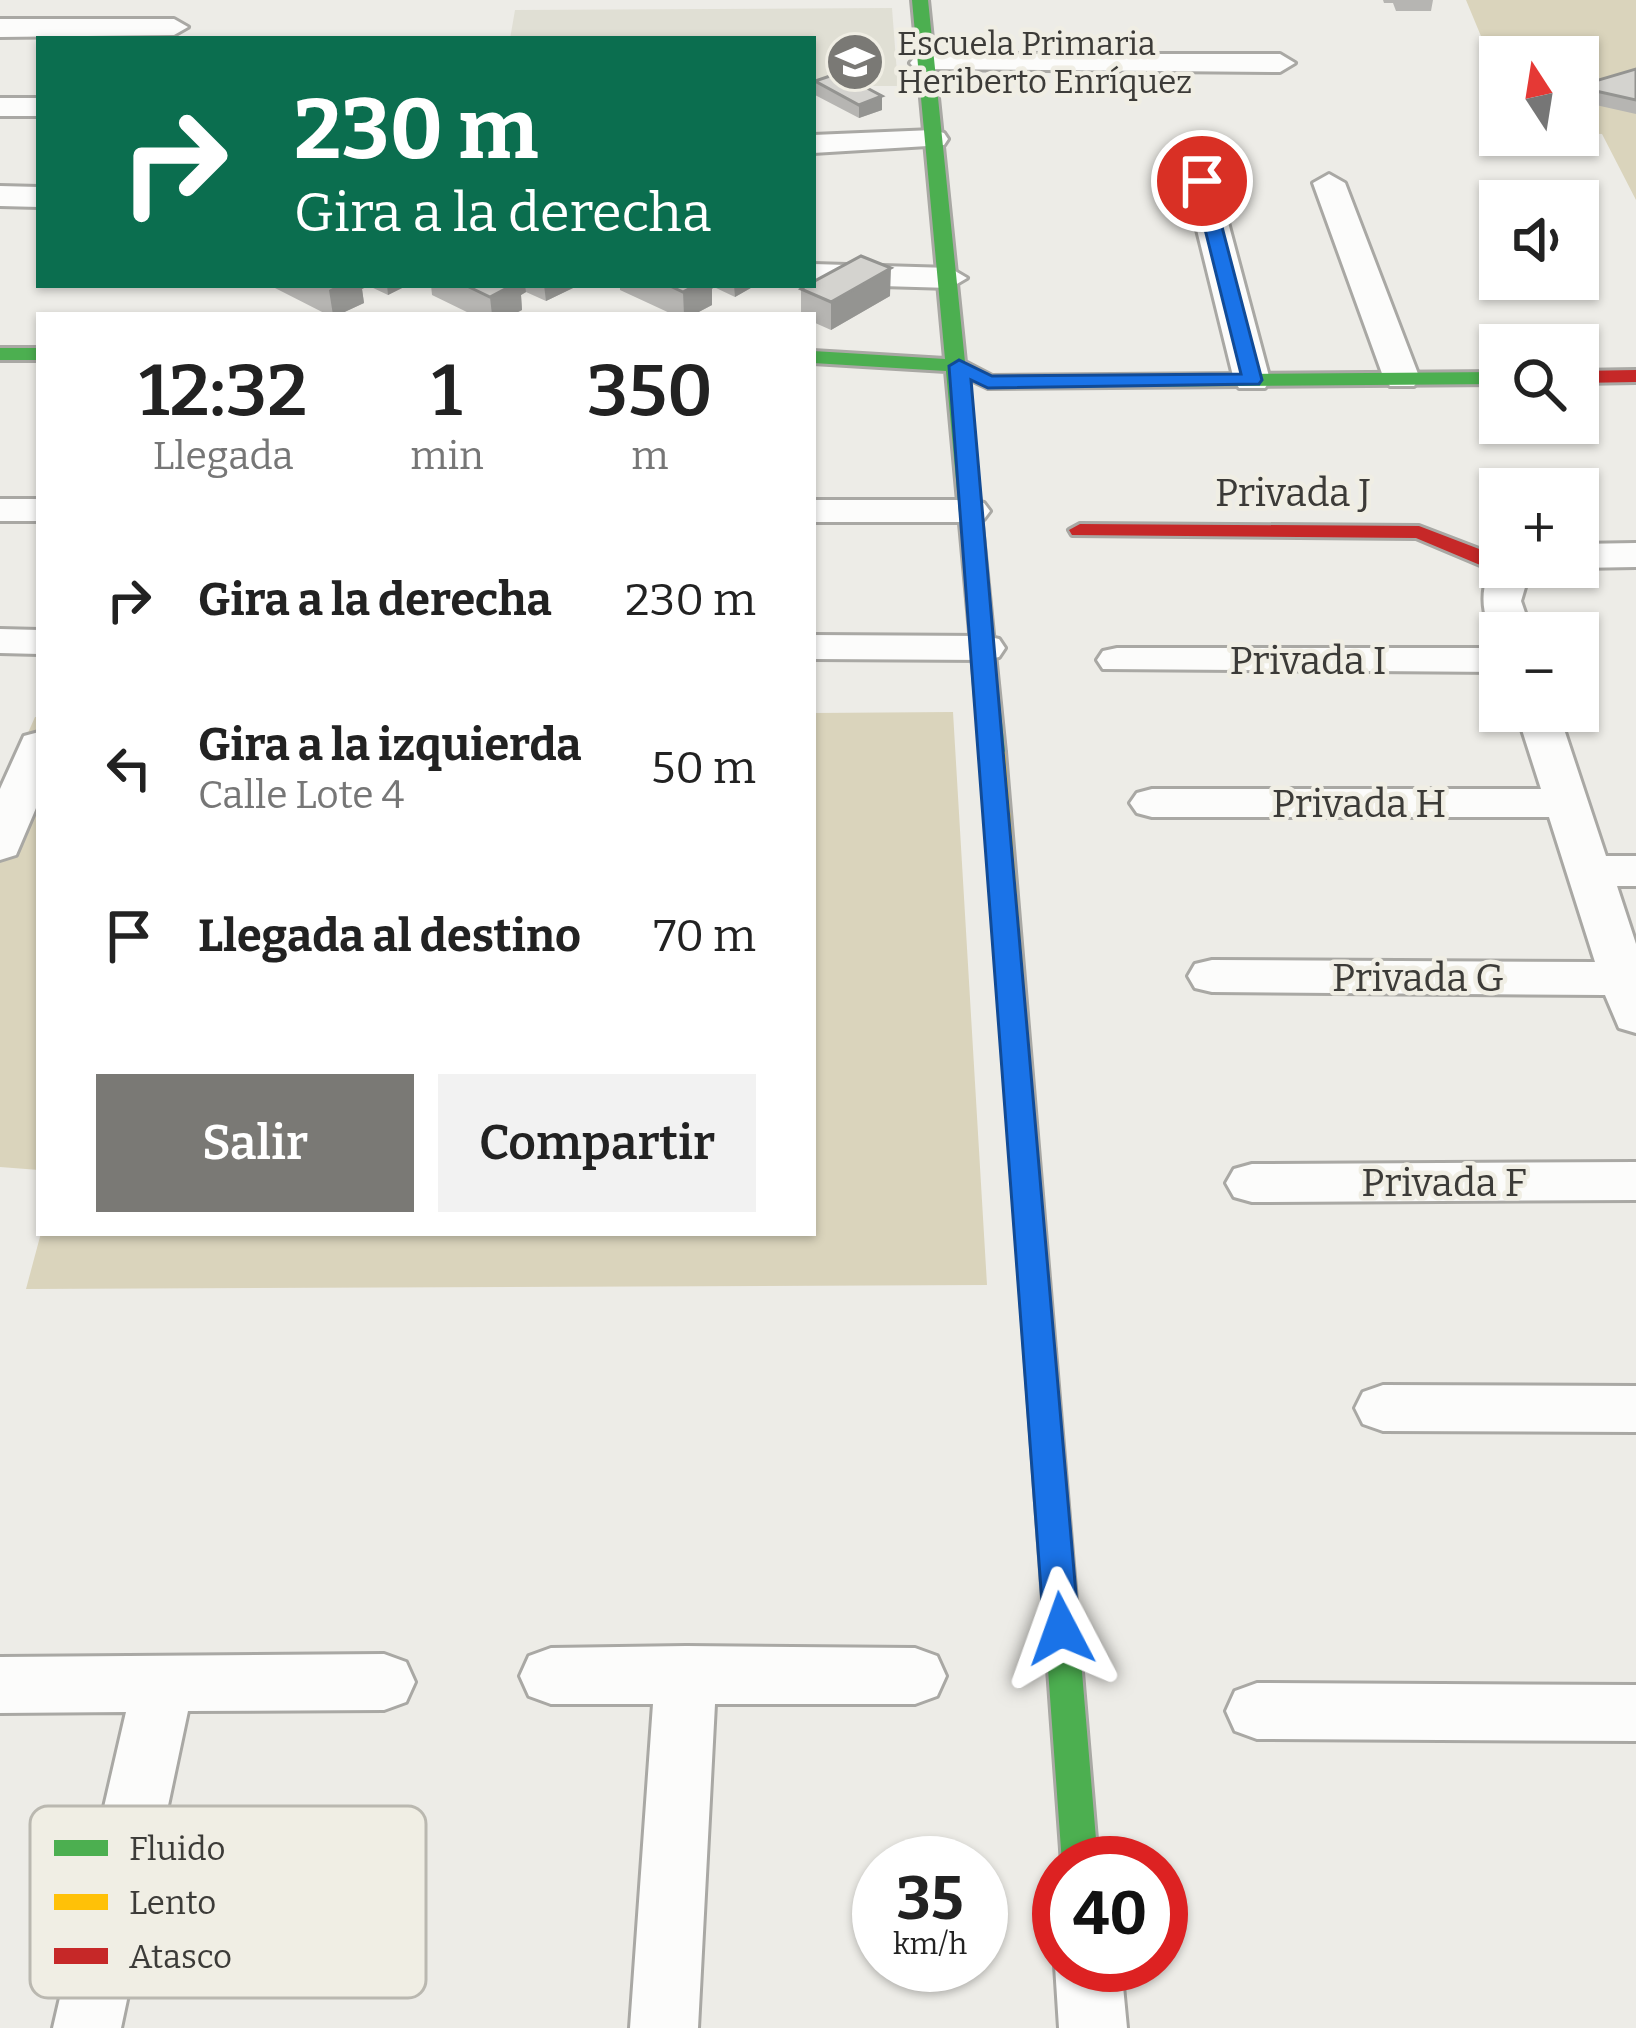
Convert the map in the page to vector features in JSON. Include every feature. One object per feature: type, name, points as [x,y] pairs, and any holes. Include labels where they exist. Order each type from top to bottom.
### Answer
[{"type":"street","points":[[920,0],[934,30],[925,63],[985,648],[1078,1836]]},
{"type":"street","points":[[0,28],[174,27]]},
{"type":"street","points":[[925,63],[1280,63]]},
{"type":"street","points":[[0,107],[36,107]]},
{"type":"street","points":[[816,144],[933,139]]},
{"type":"street","points":[[1202,181],[1252,380]]},
{"type":"street","points":[[1329,183],[1402,379]]},
{"type":"street","points":[[0,196],[36,197]]},
{"type":"street","points":[[816,274],[950,278]]},
{"type":"street","points":[[0,354],[36,354]]},
{"type":"street","points":[[816,357],[959,366],[988,382],[1479,378]]},
{"type":"street","points":[[1599,377],[1636,376]]},
{"type":"street","points":[[0,510],[36,510]]},
{"type":"street","points":[[816,511],[971,511]]},
{"type":"street","name":"Privada J","points":[[1080,530],[1420,532],[1479,556]]},
{"type":"street","points":[[1599,556],[1636,556]]},
{"type":"street","points":[[0,641],[36,641]]},
{"type":"street","points":[[816,647],[985,648]]},
{"type":"street","name":"Privada I","points":[[1117,660],[1479,660]]},
{"type":"street","points":[[1544,732],[1630,998]]},
{"type":"street","points":[[0,845],[10,791],[36,750]]},
{"type":"street","name":"Privada H","points":[[1152,803],[1567,803]]},
{"type":"street","points":[[1588,871],[1636,871]]},
{"type":"street","name":"Privada G","points":[[1212,976],[1630,998]]},
{"type":"street","name":"Privada F","points":[[1252,1183],[1636,1181]]},
{"type":"street","points":[[1384,1408],[1636,1409]]},
{"type":"street","points":[[664,2028],[686,1674]]},
{"type":"street","points":[[551,1676],[915,1676]]},
{"type":"street","points":[[0,1685],[384,1682]]},
{"type":"street","points":[[136,1806],[163,1683]]},
{"type":"street","points":[[1257,1711],[1636,1714]]},
{"type":"street","points":[[1090,1992],[1093,2028]]},
{"type":"street","points":[[87,2028],[94,1998]]},
{"type":"shaded area","points":[[1466,0],[1636,0],[1636,200],[1599,134],[1599,36],[1481,36]]},
{"type":"shaded area","name":"Escuela Primaria Heriberto Enríquez","points":[[892,8],[898,86],[816,86],[816,36],[511,36],[515,10]]},
{"type":"shaded area","points":[[953,712],[987,1285],[26,1289],[40,1236],[816,1236],[816,713]]},
{"type":"shaded area","points":[[36,717],[36,1170],[0,1167],[0,796]]},
{"type":"building","points":[[1636,69],[1636,100],[1599,92],[1599,80]]},
{"type":"building","points":[[839,73],[882,96],[859,105],[816,81]]},
{"type":"building","points":[[861,256],[891,268],[831,302],[801,289],[816,288],[816,280]]},
{"type":"building","points":[[471,288],[507,288],[490,297]]},
{"type":"traffic: fast","points":[[920,0],[993,752]]},
{"type":"traffic: fast","points":[[0,354],[36,354]]},
{"type":"traffic: fast","points":[[816,357],[959,366],[988,382],[1479,378]]},
{"type":"traffic: fast","points":[[1040,1350],[1078,1836]]},
{"type":"traffic: slow","points":[[993,752],[1040,1350]]},
{"type":"traffic: jam","points":[[1599,377],[1636,376]]},
{"type":"traffic: jam","points":[[1080,530],[1419,532],[1479,556]]},
{"type":"place","name":"Escuela Primaria Heriberto Enríquez","points":[[855,62]]},
{"type":"route","points":[[1061,1629],[959,366],[988,382],[1252,380],[1202,181]]}]
